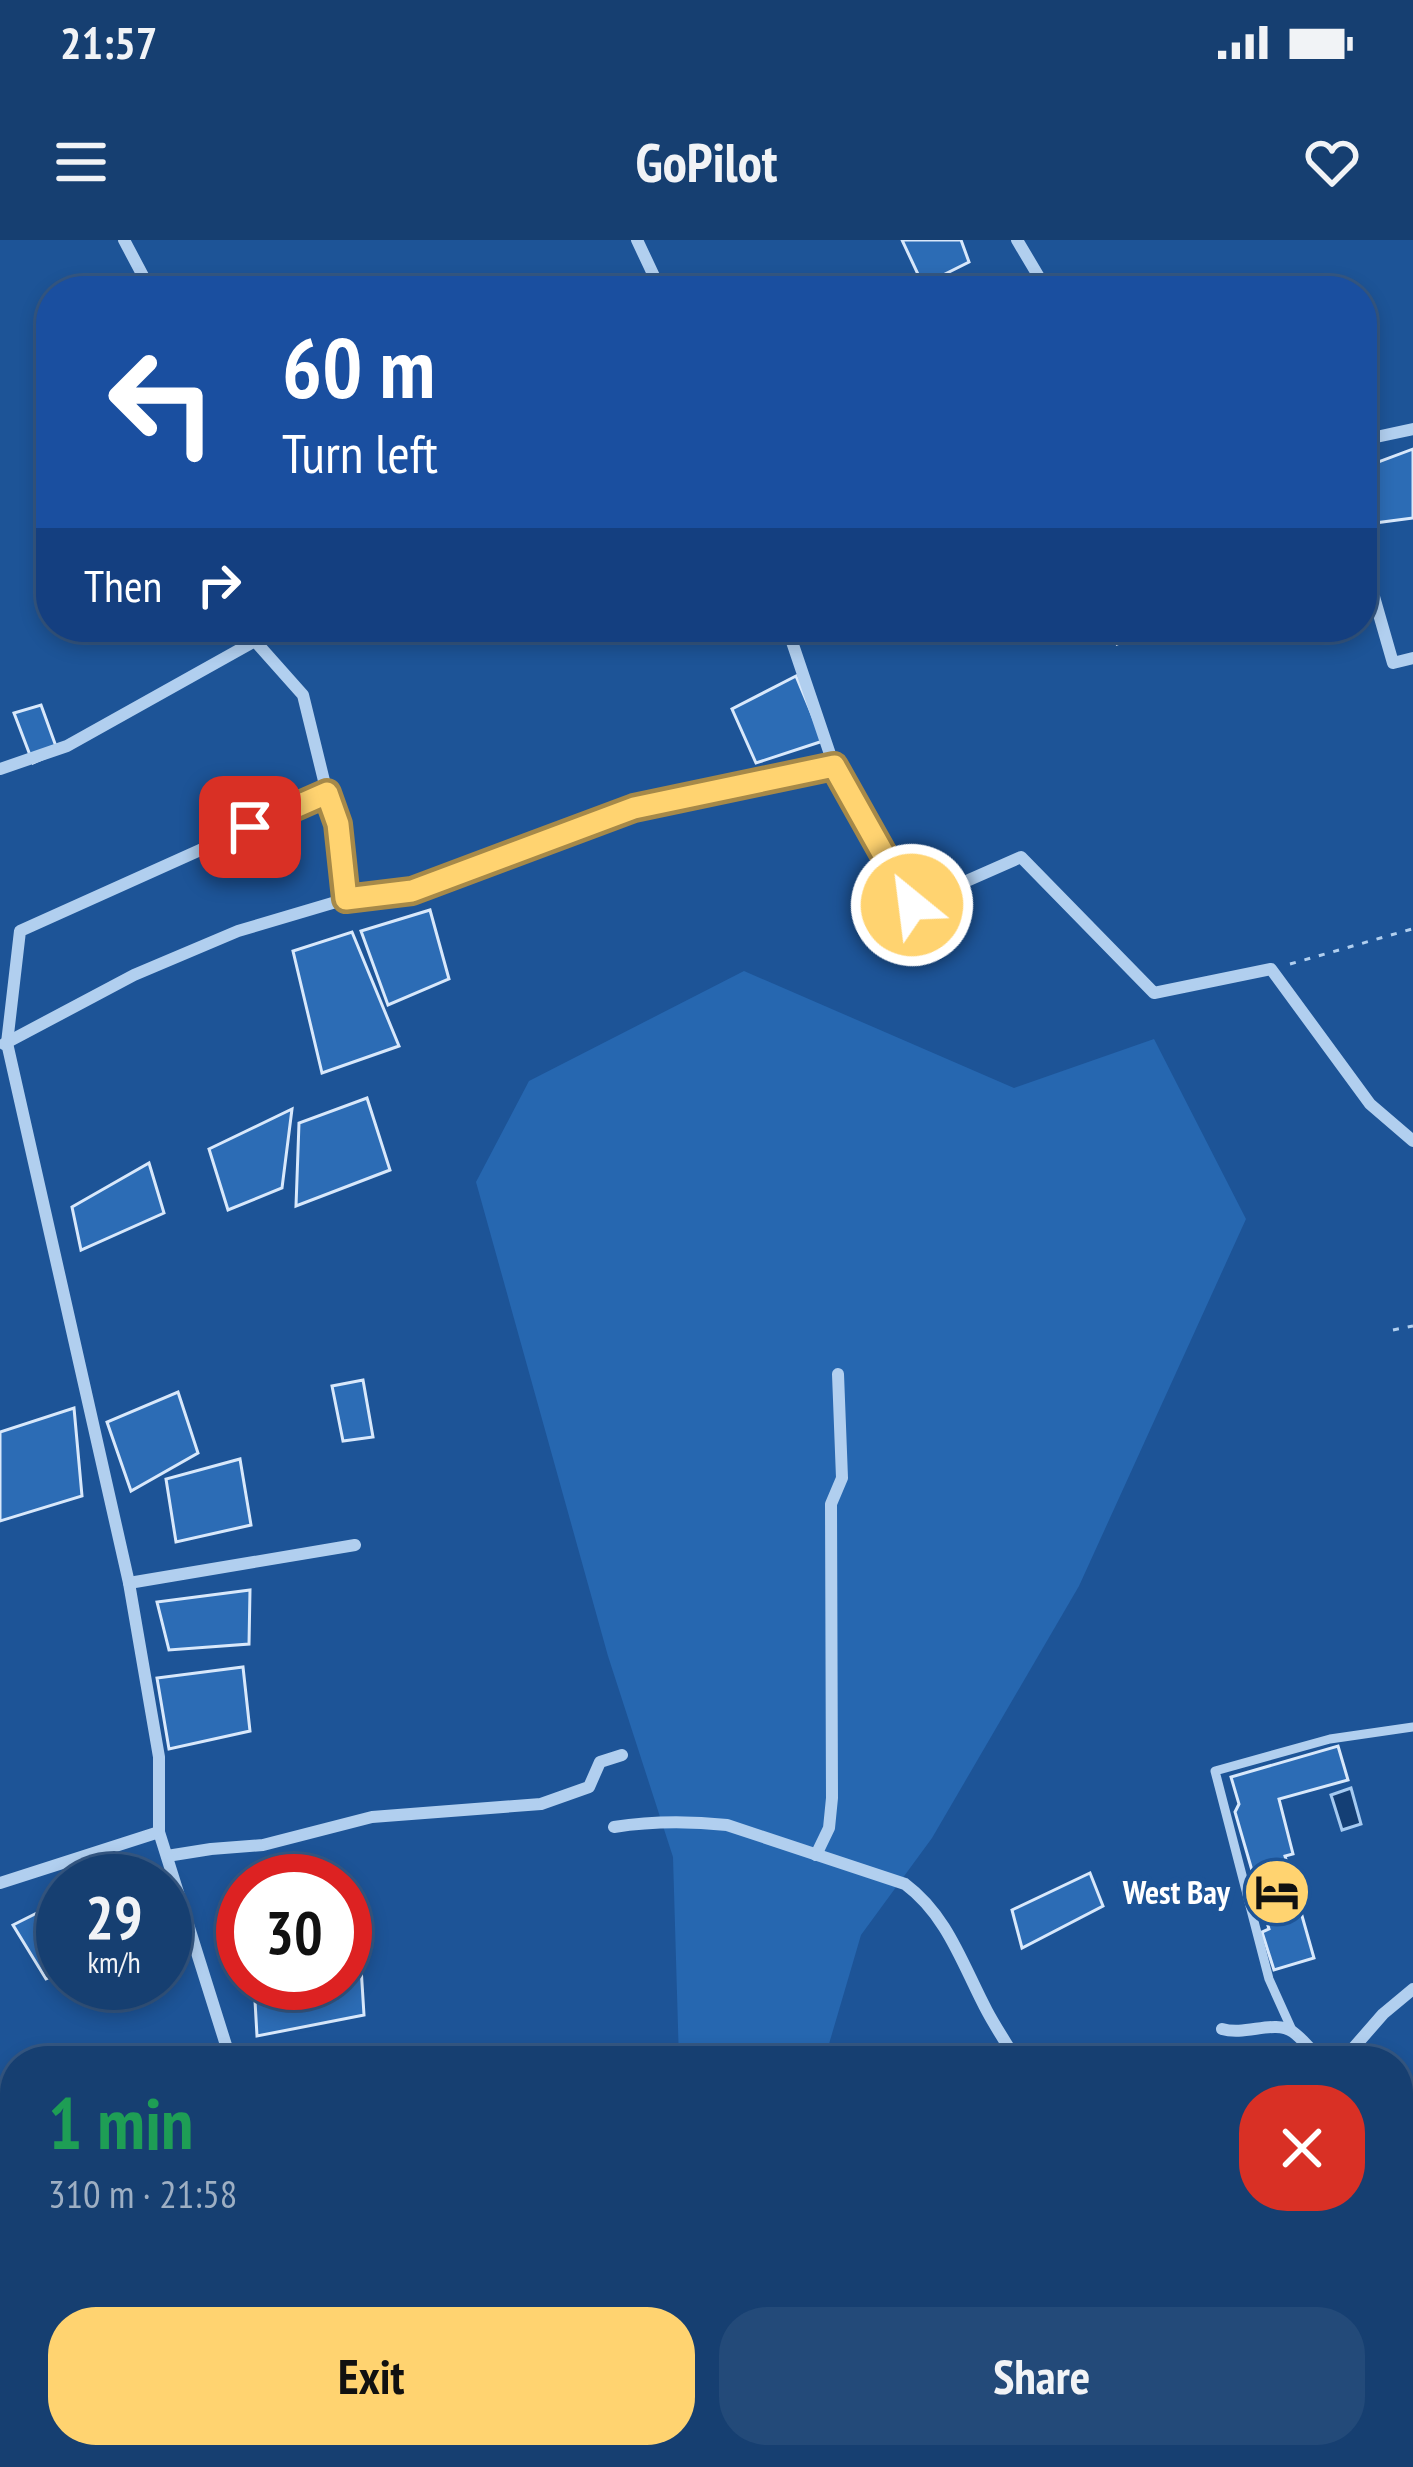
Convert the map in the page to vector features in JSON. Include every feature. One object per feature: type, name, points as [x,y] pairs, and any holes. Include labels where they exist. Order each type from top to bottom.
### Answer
[{"type":"street","points":[[124,240],[143,276]]},
{"type":"street","points":[[637,240],[654,276]]},
{"type":"street","points":[[1018,240],[1038,276]]},
{"type":"street","points":[[1377,437],[1413,429]]},
{"type":"street","points":[[1377,607],[1393,663],[1413,658]]},
{"type":"street","points":[[0,769],[67,746],[242,642]]},
{"type":"street","points":[[261,642],[303,695],[338,824],[346,899]]},
{"type":"street","points":[[792,642],[834,766],[912,905],[1021,856],[1154,993],[1271,969],[1370,1104],[1413,1141]]},
{"type":"street","points":[[4,1045],[134,975],[238,931],[346,899],[412,891],[634,808],[834,766]]},
{"type":"street","points":[[166,1854],[159,1832],[159,1757],[129,1582],[4,1045],[20,931],[327,793]]},
{"type":"street","points":[[816,1855],[829,1828],[832,1798],[831,1504],[842,1478],[838,1374]]},
{"type":"street","points":[[129,1582],[356,1546]]},
{"type":"street","points":[[180,1854],[263,1845],[372,1816],[541,1804],[589,1787],[600,1762],[622,1754]]},
{"type":"street","points":[[614,1827],[651,1821],[727,1826],[905,1884],[946,1927],[1008,2046]]},
{"type":"street","points":[[0,1882],[159,1832]]},
{"type":"street","points":[[192,1936],[226,2046]]},
{"type":"street","points":[[1355,2046],[1413,1988]]},
{"type":"street","points":[[1222,2029],[1240,2033],[1277,2027],[1293,2032],[1307,2046]]},
{"type":"lane","points":[[1293,2032],[1269,1979],[1215,1771],[1330,1739],[1413,1727]]},
{"type":"path","points":[[1271,969],[1412,929]]},
{"type":"path","points":[[1393,1330],[1413,1326]]},
{"type":"shaded area","points":[[744,971],[1014,1088],[1154,1039],[1246,1219],[1079,1586],[932,1838],[861,1935],[828,2046],[679,2046],[673,1857],[608,1656],[476,1182],[529,1081]]},
{"type":"shaded area","points":[[1351,1788],[1361,1824],[1342,1830],[1331,1795]]},
{"type":"building","points":[[902,240],[961,240],[969,262],[941,276],[919,276]]},
{"type":"building","points":[[1413,449],[1413,518],[1377,523],[1377,462]]},
{"type":"building","points":[[796,676],[823,741],[756,763],[732,709]]},
{"type":"building","points":[[41,705],[58,752],[33,763],[14,713]]},
{"type":"building","points":[[430,910],[449,979],[388,1005],[361,931]]},
{"type":"building","points":[[352,932],[399,1046],[322,1073],[293,951]]},
{"type":"building","points":[[367,1098],[390,1170],[296,1206],[299,1123]]},
{"type":"building","points":[[292,1109],[282,1188],[228,1210],[209,1149]]},
{"type":"building","points":[[149,1163],[164,1213],[81,1250],[72,1207]]},
{"type":"building","points":[[363,1380],[373,1437],[343,1441],[332,1386]]},
{"type":"building","points":[[178,1392],[198,1453],[131,1491],[107,1422]]},
{"type":"building","points":[[74,1408],[82,1496],[0,1521],[0,1432]]},
{"type":"building","points":[[240,1459],[251,1525],[176,1542],[166,1479]]},
{"type":"building","points":[[250,1590],[249,1644],[169,1650],[157,1602]]},
{"type":"building","points":[[243,1667],[250,1731],[169,1749],[157,1678]]},
{"type":"building","name":"West Bay","points":[[1338,1746],[1348,1780],[1279,1799],[1293,1854],[1285,1856],[1314,1958],[1274,1970],[1262,1932],[1269,1929],[1235,1812],[1239,1804],[1231,1777]]},
{"type":"building","points":[[1090,1873],[1103,1906],[1022,1948],[1012,1910]]},
{"type":"building","points":[[36,1914],[36,1963],[13,1925]]},
{"type":"building","points":[[256,2010],[364,2010],[364,2015],[257,2036]]},
{"type":"place","name":"West Bay","points":[[1277,1892]]},
{"type":"route","points":[[250,827],[327,793],[338,824],[346,899],[412,891],[634,808],[834,766],[912,905]]}]
